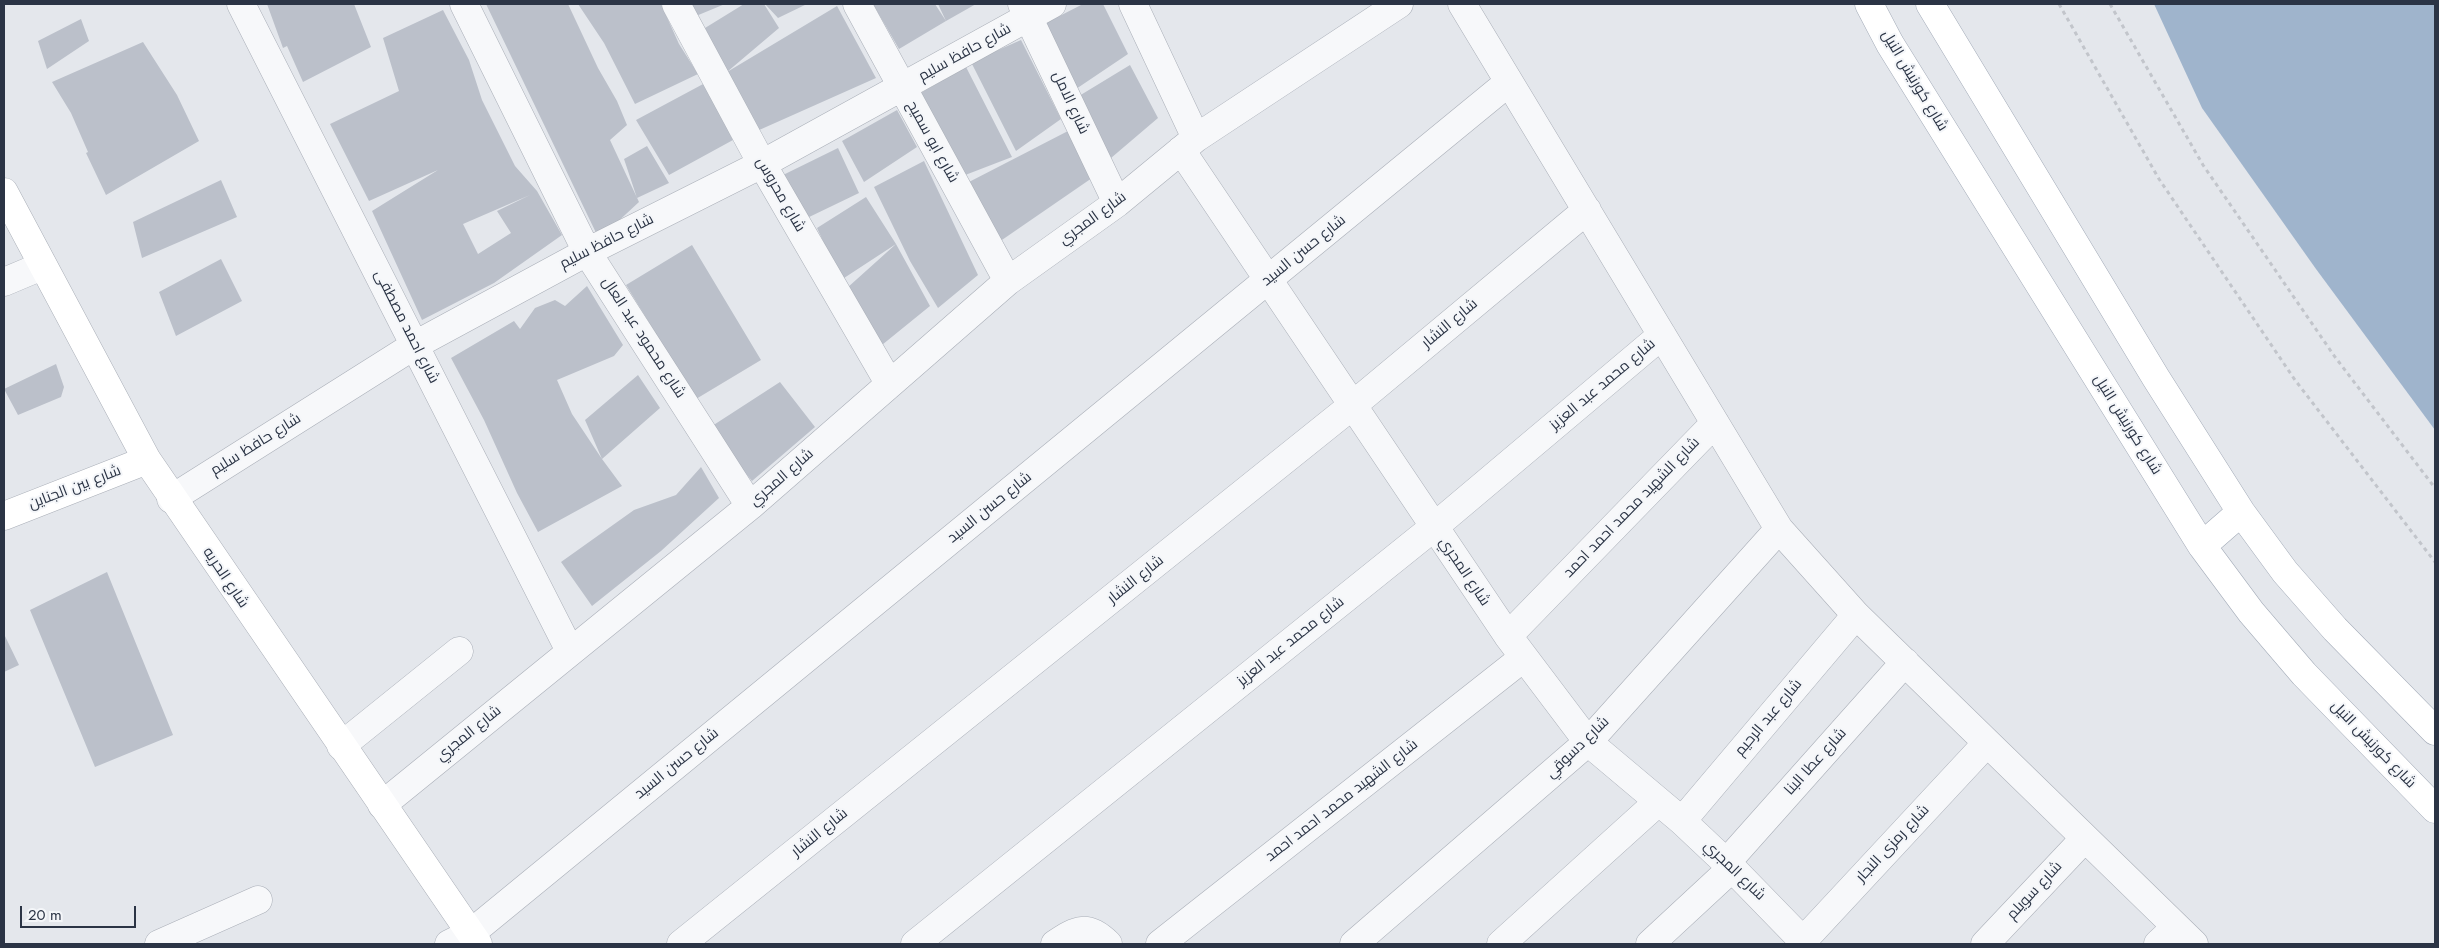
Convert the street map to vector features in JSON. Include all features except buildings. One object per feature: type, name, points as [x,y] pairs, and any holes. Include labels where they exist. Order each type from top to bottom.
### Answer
[{"type":"main road","name":"شارع كورنيش النيل","points":[[1869,4],[1890,44],[2202,546],[2251,612],[2304,674],[2435,809]]},
{"type":"main road","points":[[1930,4],[2156,378],[2240,512],[2285,572],[2335,629],[2435,731]]},
{"type":"main road","name":"شارع الحريه","points":[[4,192],[147,460],[171,499],[382,805],[466,941]]},
{"type":"main road","name":"شارع بين الجناين","points":[[4,516],[147,460]]},
{"type":"main road","points":[[2202,546],[2240,512]]},
{"type":"street","name":"شارع احمد مصطفى","points":[[241,4],[570,651]]},
{"type":"street","name":"شارع محمود عبد العال","points":[[464,4],[587,252],[750,506]]},
{"type":"street","name":"شارع محروس","points":[[676,4],[762,164],[889,384]]},
{"type":"street","name":"شارع ابو سميح","points":[[857,4],[1008,281]]},
{"type":"street","name":"شارع حافظ سليم","points":[[171,499],[415,345],[587,252],[762,164],[902,87],[1025,11],[1052,4]]},
{"type":"street","points":[[1133,4],[1189,144]]},
{"type":"street","name":"شارع المجري","points":[[382,805],[750,506],[1008,281],[1117,203],[1189,144],[1399,4]]},
{"type":"street","points":[[1462,4],[1779,529],[1856,615],[1986,744],[2085,838],[2176,938]]},
{"type":"street","name":"شارع الامل","points":[[1025,11],[1117,203]]},
{"type":"street","name":"شارع حسن السيد","points":[[466,941],[1509,82]]},
{"type":"street","name":"شارع المجري","points":[[1189,144],[1268,280],[1523,658],[1588,742],[1682,821],[1729,866],[1803,943]]},
{"type":"street","name":"شارع النشار","points":[[681,944],[1353,406],[1587,210]]},
{"type":"street","points":[[4,282],[42,266]]},
{"type":"street","name":"شارع محمد عبد العزيز","points":[[915,944],[1434,527],[1662,335]]},
{"type":"street","name":"شارع الشهيد محمد احمد احمد","points":[[1508,636],[1715,423]]},
{"type":"street","name":"شارع دسوقي","points":[[1354,944],[1588,742],[1779,529]]},
{"type":"street","name":"شارع عبد الرحيم","points":[[1682,821],[1856,615]]},
{"type":"street","points":[[341,746],[459,651]]},
{"type":"street","name":"شارع الشهيد محمد احمد احمد","points":[[1160,944],[1523,658]]},
{"type":"street","name":"شارع عطا البنا","points":[[1650,944],[1729,866],[1905,662]]},
{"type":"street","name":"شارع رمزى النجار","points":[[1803,943],[1986,744]]},
{"type":"street","points":[[1501,944],[1658,802]]},
{"type":"street","name":"شارع سويلم","points":[[1985,944],[2085,838]]},
{"type":"street","points":[[158,944],[258,900]]},
{"type":"street","points":[[1055,944],[1074,932],[1082,930],[1098,934],[1108,944]]},
{"type":"path","points":[[2059,4],[2164,187],[2295,380],[2435,562]]},
{"type":"path","points":[[2110,4],[2203,165],[2335,357],[2435,488]]},
{"type":"water","points":[[2154,4],[2435,4],[2435,430],[2316,269],[2202,108]]}]
